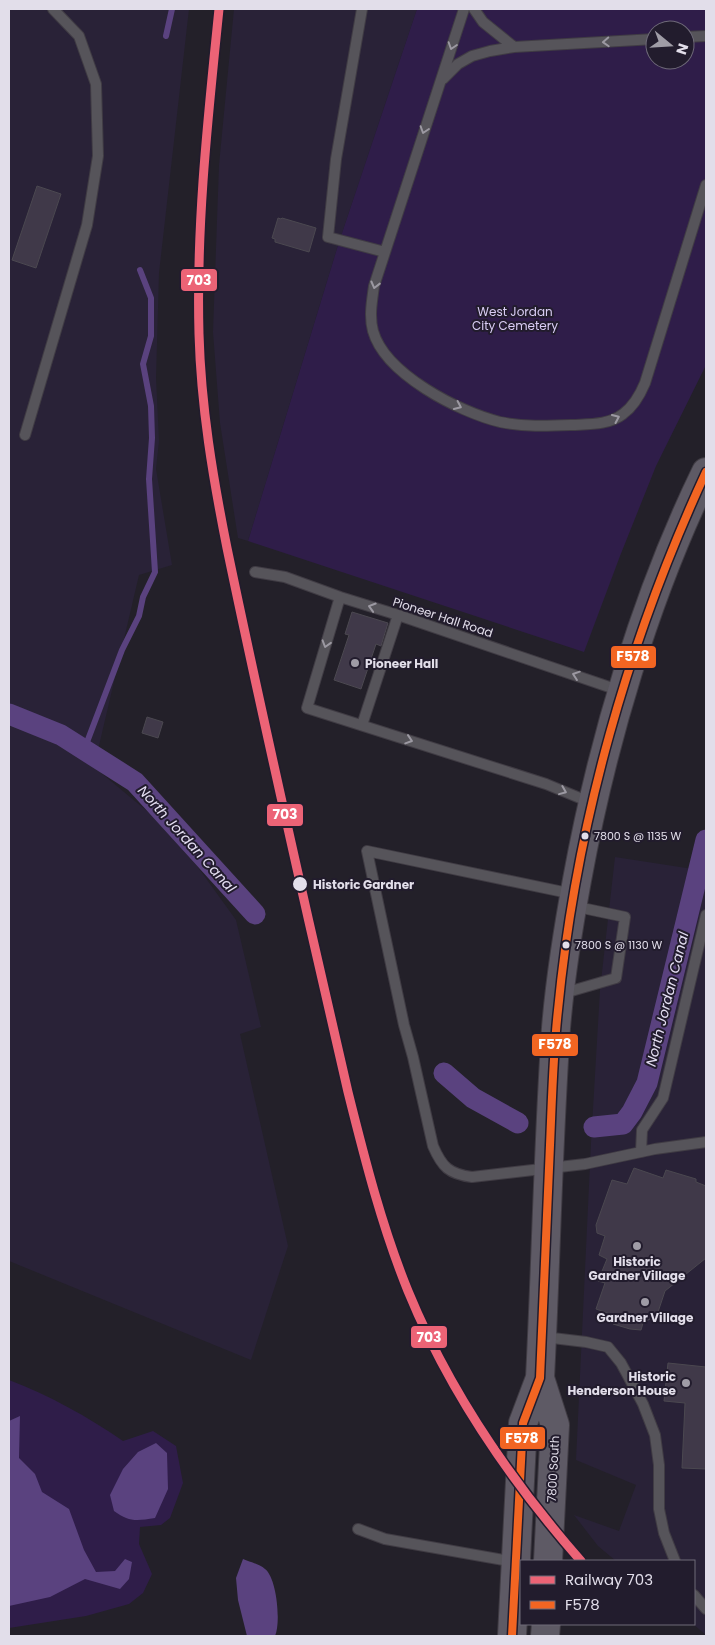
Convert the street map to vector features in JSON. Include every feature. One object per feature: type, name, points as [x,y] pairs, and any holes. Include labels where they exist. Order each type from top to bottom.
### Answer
[{"type":"main road","name":"7800 South","points":[[512,1636],[523,1423],[540,1378],[556,1028],[573,900],[592,803],[622,691],[664,571],[706,472]]},
{"type":"main road","name":"7800 South","points":[[540,1378],[554,1425],[548,1560]]},
{"type":"lane","points":[[25,435],[87,225],[98,156],[96,84],[79,36],[53,9]]},
{"type":"lane","points":[[362,9],[336,159],[328,237],[384,252]]},
{"type":"lane","points":[[464,9],[384,252],[371,303],[374,332],[379,343],[412,380],[453,404],[499,422],[539,427],[603,423],[623,414],[632,406],[642,390],[706,185]]},
{"type":"lane","points":[[474,9],[484,22],[514,47]]},
{"type":"lane","points":[[439,84],[451,70],[472,56],[490,50],[645,40]]},
{"type":"lane","name":"Pioneer Hall Road","points":[[255,572],[286,577],[340,598],[398,615],[622,691]]},
{"type":"lane","points":[[340,598],[307,708],[546,784],[592,803]]},
{"type":"lane","points":[[362,725],[398,615]]},
{"type":"lane","points":[[560,994],[616,978],[626,917],[573,900],[367,851],[404,1025],[433,1146],[438,1158],[447,1169],[454,1174],[472,1177],[585,1164],[642,1152],[706,1142]]},
{"type":"lane","points":[[642,1152],[642,1130],[663,1098],[706,915]]},
{"type":"lane","points":[[542,1337],[586,1342],[608,1347],[620,1363],[643,1404],[654,1429],[658,1457],[660,1509],[664,1533],[675,1560]]},
{"type":"lane","points":[[358,1529],[385,1539],[516,1562]]},
{"type":"lane","points":[[695,1597],[706,1609]]},
{"type":"shaded area","points":[[9,9],[189,9],[159,273],[156,378],[159,441],[156,469],[172,565],[139,575],[94,767],[154,817],[197,866],[236,920],[261,1027],[240,1034],[288,1246],[251,1360],[9,1261]]},
{"type":"shaded area","points":[[234,9],[417,9],[339,242],[248,541],[238,538],[220,423],[213,332],[219,165]]},
{"type":"shaded area","name":"Gardner Village","points":[[615,857],[706,871],[706,1635],[694,1625],[695,1560],[615,1560],[598,1546],[574,1515],[619,1531],[636,1485],[576,1460],[600,990]]},
{"type":"shaded area","points":[[20,1416],[19,1458],[35,1474],[42,1492],[69,1509],[84,1550],[96,1572],[115,1571],[125,1559],[132,1562],[129,1579],[120,1589],[85,1579],[50,1597],[9,1606],[9,1421]]},
{"type":"shaded area","points":[[156,1443],[167,1453],[168,1489],[155,1518],[129,1519],[114,1511],[110,1495],[123,1469],[138,1452]]},
{"type":"shaded area","points":[[243,1559],[265,1569],[272,1581],[278,1611],[275,1636],[247,1636],[238,1600],[236,1578]]},
{"type":"green space","name":"West Jordan City Cemetery","points":[[417,9],[706,9],[706,365],[656,466],[584,652],[248,541],[339,242]]},
{"type":"green space","points":[[9,1380],[39,1392],[68,1407],[123,1441],[153,1431],[176,1446],[183,1483],[170,1518],[161,1525],[140,1527],[139,1544],[152,1574],[143,1593],[129,1604],[86,1616],[9,1628]]},
{"type":"building","points":[[37,186],[61,194],[36,268],[12,260]]},
{"type":"building","points":[[278,218],[316,228],[309,252],[275,242],[275,239],[272,238]]},
{"type":"building","name":"Pioneer Hall","points":[[352,612],[388,623],[381,646],[376,644],[361,689],[334,680],[349,635],[345,634]]},
{"type":"building","points":[[147,717],[163,722],[158,738],[142,733]]},
{"type":"building","name":"Historic Gardner Village","points":[[634,1168],[663,1178],[666,1170],[696,1179],[696,1182],[706,1186],[706,1258],[665,1291],[657,1315],[643,1323],[641,1330],[613,1324],[616,1316],[596,1309],[605,1283],[598,1281],[607,1259],[599,1255],[605,1236],[597,1233],[596,1225],[612,1180],[627,1184]]},
{"type":"building","points":[[668,1363],[706,1367],[706,1469],[682,1468],[685,1403],[664,1401]]},
{"type":"waterway","points":[[166,36],[172,9]]},
{"type":"waterway","points":[[84,750],[122,650],[139,616],[143,597],[155,572],[149,479],[152,438],[151,406],[143,364],[151,336],[151,298],[140,270]]},
{"type":"waterway","name":"North Jordan Canal","points":[[9,714],[61,735],[135,782],[255,914]]},
{"type":"waterway","name":"North Jordan Canal","points":[[594,1127],[623,1124],[632,1112],[647,1083],[706,840]]},
{"type":"waterway","name":"North Jordan Canal","points":[[444,1073],[473,1098],[518,1123]]},
{"type":"rail line","name":"703","points":[[219,9],[204,171],[199,252],[200,361],[208,442],[237,595],[348,1092],[382,1218],[408,1291],[424,1328],[442,1364],[483,1433],[530,1499],[580,1560]]},
{"type":"transit line","name":"F578","points":[[512,1636],[523,1423],[540,1378],[553,1077],[556,1027],[566,940],[592,803],[630,667],[652,601],[706,472]]},
{"type":"place","name":"Pioneer Hall","points":[[355,663]]},
{"type":"place","name":"7800 S @ 1135 W","points":[[585,836]]},
{"type":"place","name":"Historic Gardner","points":[[300,884]]},
{"type":"place","name":"7800 S @ 1130 W","points":[[566,945]]},
{"type":"place","name":"Historic Gardner Village","points":[[637,1246]]},
{"type":"place","name":"Gardner Village","points":[[645,1302]]},
{"type":"place","name":"Historic Henderson House","points":[[686,1383]]}]
